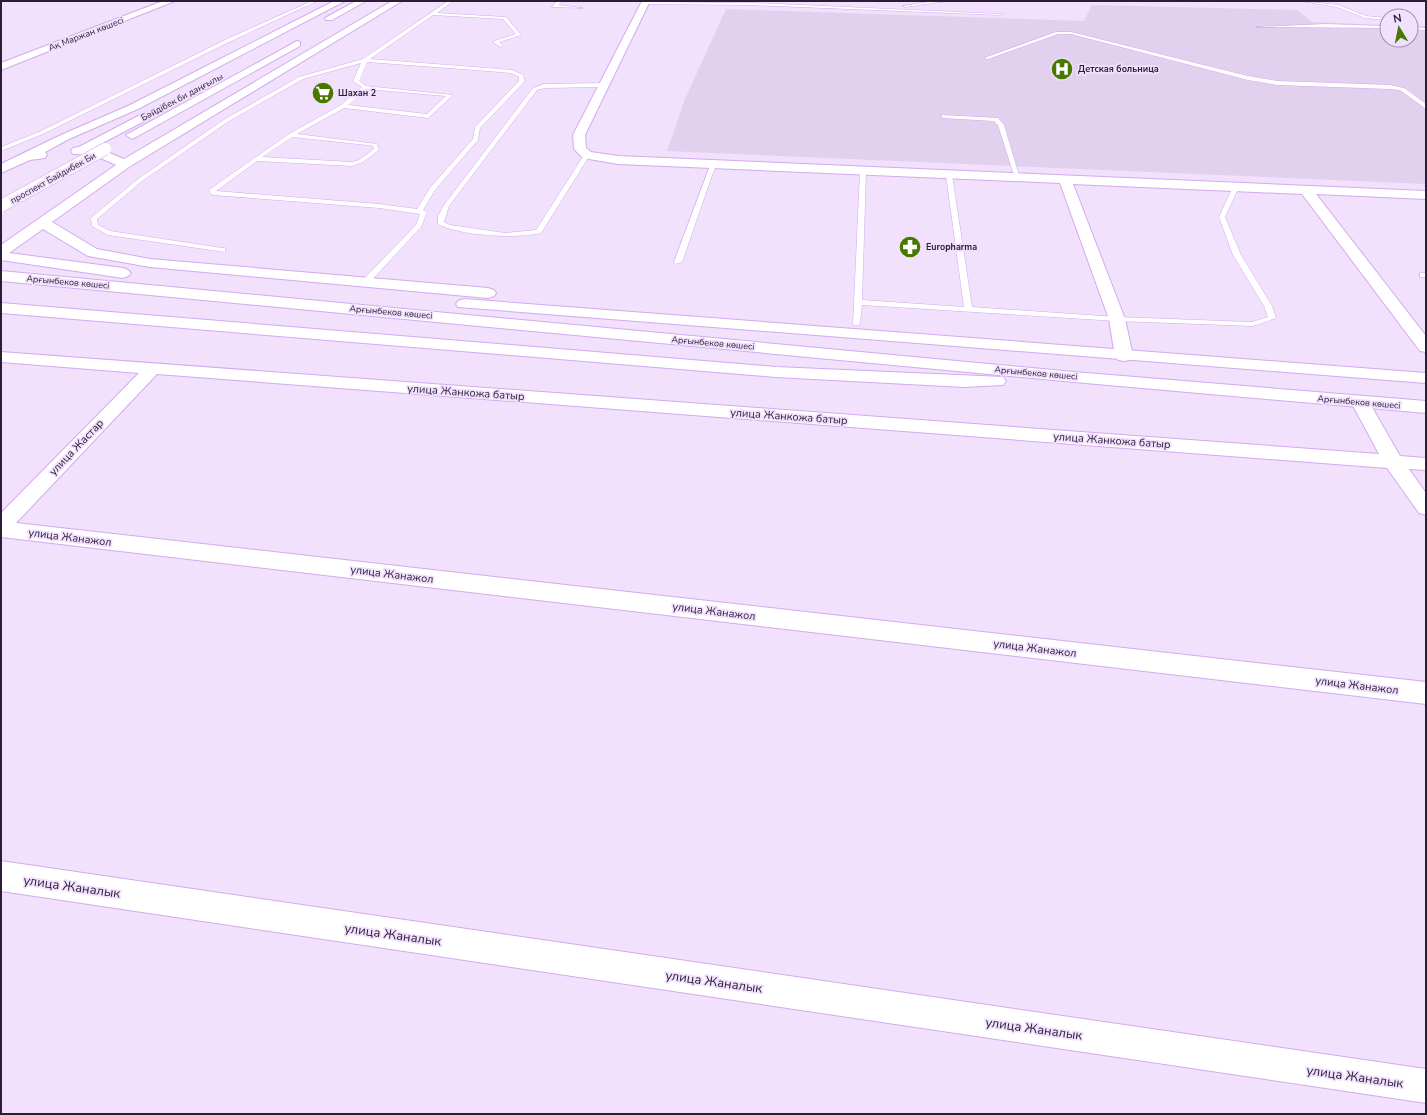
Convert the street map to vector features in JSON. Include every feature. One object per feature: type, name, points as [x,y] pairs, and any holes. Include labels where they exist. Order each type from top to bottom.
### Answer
[{"type":"main road","name":"Ақ Маржан көшесі","points":[[1,67],[171,1]]},
{"type":"main road","points":[[1,169],[134,107],[341,1]]},
{"type":"main road","name":"Бәйдібек би даңғылы","points":[[105,150],[362,1]]},
{"type":"main road","points":[[323,30],[376,1]]},
{"type":"main road","points":[[3,252],[125,164],[398,1]]},
{"type":"main road","points":[[645,2],[579,135],[580,149],[587,155],[618,160],[1426,195]]},
{"type":"main road","name":"Бәйдібек би даңғылы","points":[[1,192],[303,35]]},
{"type":"main road","name":"проспект Байдибек Би","points":[[1,206],[105,150]]},
{"type":"main road","points":[[27,158],[64,152],[96,151],[125,164]]},
{"type":"main road","points":[[1065,180],[1117,319],[1124,356]]},
{"type":"main road","points":[[1306,190],[1426,347]]},
{"type":"main road","points":[[42,224],[93,253],[150,263],[856,323],[978,337],[1058,350]]},
{"type":"main road","name":"Арғынбеков көшесі","points":[[3,252],[223,286],[1426,378]]},
{"type":"main road","name":"Арғынбеков көшесі","points":[[1,276],[1074,377],[1426,407]]},
{"type":"main road","points":[[1,308],[776,372],[964,382],[1074,377]]},
{"type":"main road","name":"улица Жанкожа батыр","points":[[1,357],[1426,464]]},
{"type":"main road","name":"улица Жастар","points":[[1,526],[152,369]]},
{"type":"main road","points":[[1360,402],[1393,461],[1426,508]]},
{"type":"main road","name":"улица Жанажол","points":[[1,529],[1426,693]]},
{"type":"main road","name":"улица Жаналык","points":[[1,876],[1426,1086]]},
{"type":"lane","points":[[1,149],[40,133],[227,41],[315,1]]},
{"type":"lane","points":[[222,250],[108,233],[95,226],[92,219],[140,180],[227,120],[301,78],[365,60],[451,1]]},
{"type":"lane","points":[[560,1],[554,6],[581,8]]},
{"type":"lane","points":[[749,5],[777,1]]},
{"type":"lane","points":[[889,10],[911,4],[945,1]]},
{"type":"lane","points":[[1303,1],[1338,6],[1365,17],[1379,18]]},
{"type":"lane","points":[[645,2],[1001,14]]},
{"type":"lane","points":[[434,14],[504,18],[519,35],[496,42],[501,46]]},
{"type":"lane","points":[[1258,27],[1325,25],[1379,27]]},
{"type":"lane","points":[[986,58],[1058,33],[1071,33],[1248,78],[1278,83],[1390,87],[1402,89],[1426,106]]},
{"type":"lane","points":[[343,106],[428,116],[450,95],[365,87],[356,81],[365,60]]},
{"type":"lane","points":[[365,60],[480,68],[512,72],[521,76],[522,81],[477,128],[476,139],[432,189],[420,210]]},
{"type":"lane","points":[[587,155],[539,232],[527,236],[514,236],[448,227],[440,223],[440,216],[446,206],[535,89],[544,86],[604,85]]},
{"type":"lane","points":[[365,87],[343,106],[291,135],[212,190],[213,193],[420,210],[424,212],[424,216],[419,226],[365,282]]},
{"type":"lane","points":[[943,116],[996,119],[1001,125],[1018,178]]},
{"type":"lane","points":[[256,159],[352,164],[361,161],[377,149],[375,145],[367,143],[291,135]]},
{"type":"lane","points":[[678,262],[713,164]]},
{"type":"lane","points":[[856,323],[863,171]]},
{"type":"lane","points":[[950,175],[968,309]]},
{"type":"lane","points":[[858,302],[1117,319],[1253,324],[1272,318],[1268,306],[1236,255],[1222,217],[1236,187]]},
{"type":"shaded area","name":"Детская больница","points":[[1092,5],[1297,10],[1312,22],[1379,25],[1379,48],[1419,48],[1419,26],[1426,26],[1426,184],[667,151],[685,99],[726,9],[1084,21]]},
{"type":"place","name":"Детская больница","points":[[1062,69]]},
{"type":"place","name":"Шахан 2","points":[[323,93]]},
{"type":"place","name":"Europharma","points":[[910,247]]}]
